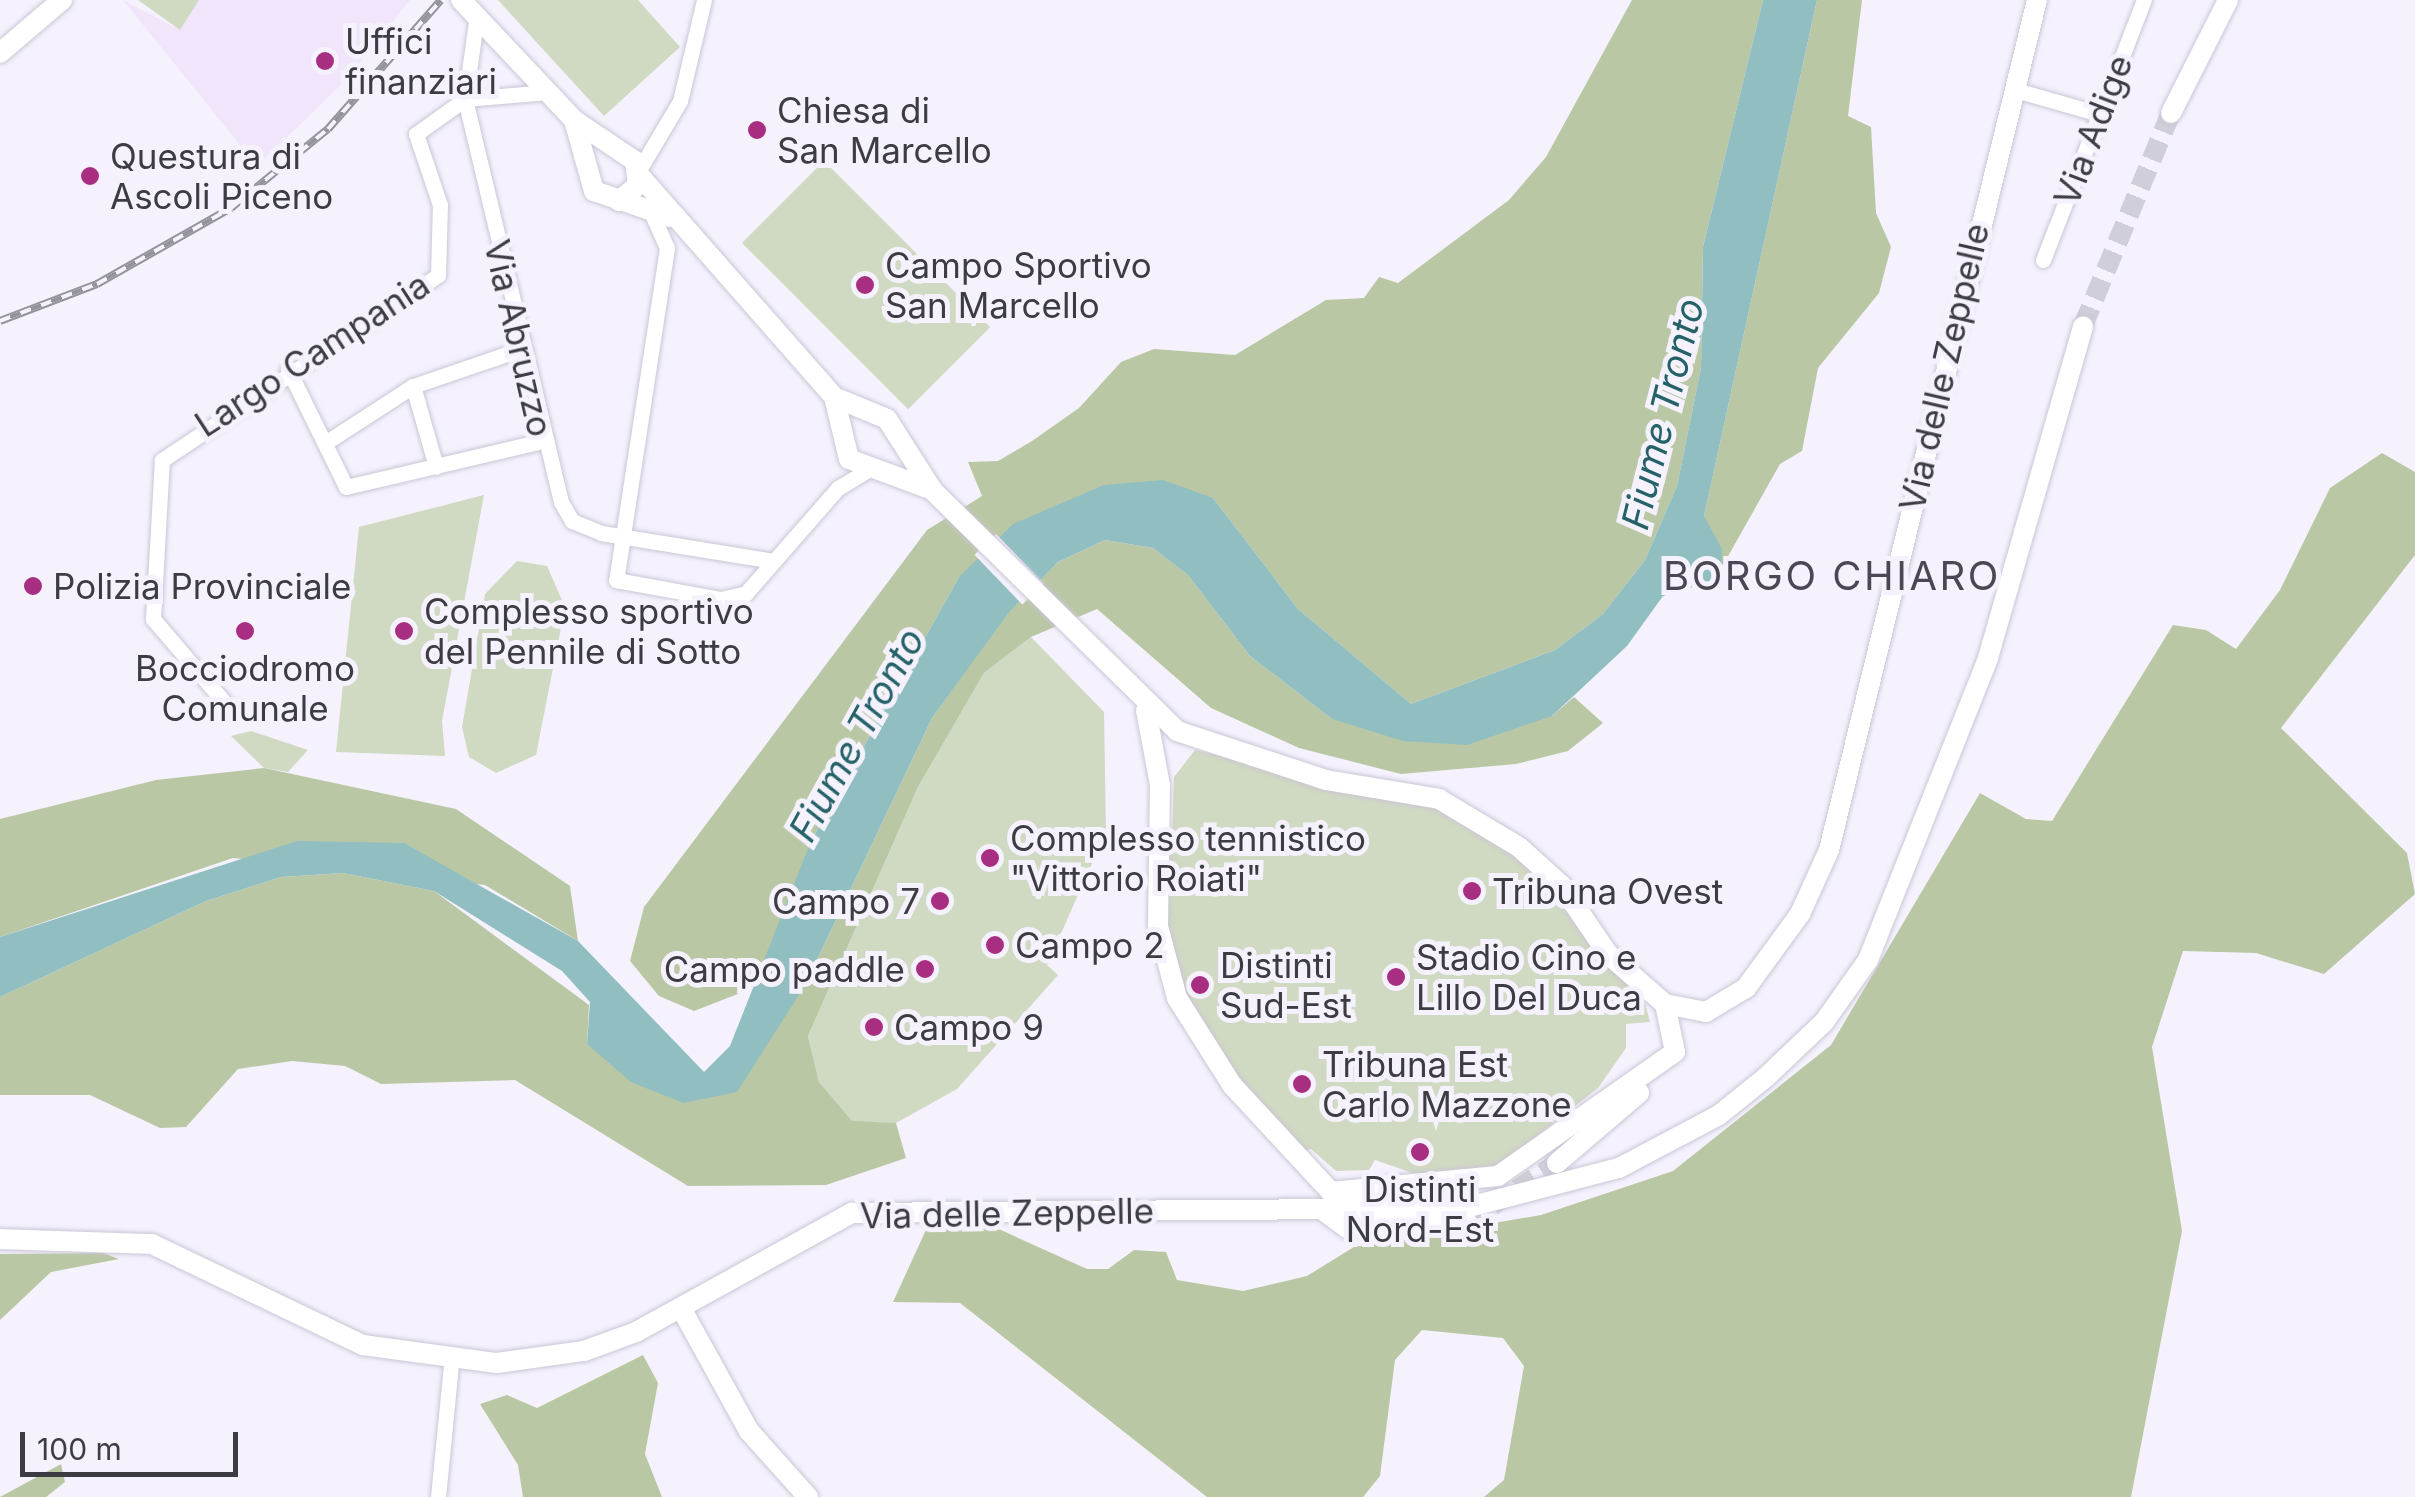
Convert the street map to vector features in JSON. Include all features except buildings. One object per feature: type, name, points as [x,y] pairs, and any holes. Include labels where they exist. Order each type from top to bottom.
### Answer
[{"type":"street","points":[[0,53],[62,0]]},
{"type":"street","points":[[461,0],[574,120],[620,152],[639,173],[660,215],[666,248],[616,580],[721,599],[746,593],[838,488],[874,469],[898,439]]},
{"type":"street","points":[[619,201],[639,173],[646,146],[680,101],[704,0]]},
{"type":"street","name":"Via delle Zeppelle","points":[[1665,1004],[1706,1012],[1730,1001],[1800,914],[1829,850],[2012,89],[2037,0]]},
{"type":"street","name":"Via Adige","points":[[2043,260],[2144,0]]},
{"type":"street","points":[[2171,113],[2228,0]]},
{"type":"street","name":"Via Abruzzo","points":[[477,16],[465,99],[518,350],[542,441],[572,521],[623,536]]},
{"type":"street","points":[[2012,89],[2100,114]]},
{"type":"street","points":[[465,99],[548,92]]},
{"type":"street","name":"Largo Campania","points":[[230,709],[153,618],[167,448],[438,275],[440,205],[416,134],[465,99]]},
{"type":"street","points":[[574,120],[589,178],[600,198],[660,215],[834,397],[872,414],[898,439],[933,491],[1144,708],[1211,746],[1468,812],[1561,885],[1608,954],[1665,1004],[1677,1035],[1660,1066],[1557,1164]]},
{"type":"street","points":[[589,178],[597,158],[646,146]]},
{"type":"street","points":[[1328,1202],[1465,1208],[1619,1168],[1720,1115],[1824,1022],[1896,904],[1942,783],[2018,561],[2083,326]]},
{"type":"street","points":[[328,442],[413,386],[518,350]]},
{"type":"street","points":[[288,369],[328,442],[346,487],[542,441]]},
{"type":"street","points":[[413,386],[436,468]]},
{"type":"street","points":[[834,397],[846,430],[846,455],[838,488]]},
{"type":"street","points":[[846,430],[872,414]]},
{"type":"street","points":[[846,455],[933,491]]},
{"type":"street","points":[[623,536],[774,560]]},
{"type":"street","points":[[1144,708],[1160,785],[1158,926],[1178,998],[1232,1085],[1310,1169],[1328,1202]]},
{"type":"street","points":[[1160,785],[1175,749],[1211,746]]},
{"type":"street","points":[[1328,1202],[1498,1176],[1660,1066]]},
{"type":"street","points":[[1300,1211],[1310,1169]]},
{"type":"street","name":"Via delle Zeppelle","points":[[0,1239],[152,1244],[324,1330],[450,1364],[584,1351],[681,1308],[852,1213],[1300,1211],[1328,1202],[1348,1228],[1467,1222]]},
{"type":"street","points":[[681,1308],[750,1432],[808,1497]]},
{"type":"street","points":[[438,1497],[450,1364]]},
{"type":"shaded area","points":[[123,0],[180,30],[199,0],[410,0],[346,80],[257,166]]},
{"type":"shaded area","points":[[138,0],[199,0],[180,30]]},
{"type":"shaded area","points":[[498,0],[638,0],[680,47],[604,116]]},
{"type":"shaded area","points":[[1632,0],[1763,0],[1703,247],[1701,368],[1677,486],[1645,560],[1603,614],[1555,650],[1411,704],[1298,609],[1213,498],[959,577],[811,841],[769,954],[743,992],[694,1011],[659,996],[630,961],[644,907],[927,530],[982,496],[968,462],[998,461],[1032,441],[1079,408],[1121,362],[1154,349],[1235,355],[1326,300],[1364,298],[1379,277],[1398,283],[1509,200],[1546,157]]},
{"type":"shaded area","points":[[1763,0],[1817,0],[1704,516],[1722,549],[1721,579],[1663,596],[1627,646],[1552,716],[1467,745],[1403,741],[1332,719],[1250,656],[1188,575],[1153,548],[1105,540],[1058,562],[1009,612],[932,718],[804,987],[737,1092],[683,1103],[631,1082],[587,1044],[590,1002],[562,971],[434,891],[343,873],[281,877],[206,901],[0,997],[0,937],[297,841],[404,843],[578,941],[704,1072],[730,1046],[811,841],[959,577],[1013,524],[1104,485],[1163,480],[1213,498],[1298,609],[1411,704],[1555,650],[1603,614],[1645,560],[1677,486],[1701,368],[1703,247]]},
{"type":"shaded area","points":[[1817,0],[1862,0],[1848,116],[1871,127],[1876,213],[1891,247],[1879,293],[1818,368],[1802,451],[1780,464],[1722,567],[1704,516]]},
{"type":"shaded area","name":"Campo Sportivo San Marcello","points":[[824,161],[990,327],[908,409],[742,243]]},
{"type":"shaded area","points":[[2382,453],[2415,472],[2415,555],[2281,728],[2407,853],[2415,894],[2324,974],[2256,953],[2183,951],[2152,1047],[2182,1231],[2131,1497],[1484,1497],[1504,1480],[1524,1366],[1503,1338],[1422,1330],[1395,1360],[1380,1476],[1363,1497],[1207,1497],[960,1303],[893,1302],[930,1221],[983,1222],[1087,1269],[1108,1269],[1134,1250],[1166,1252],[1177,1280],[1243,1291],[1307,1276],[1354,1247],[1541,1215],[1673,1171],[1831,1045],[1980,793],[2026,819],[2052,821],[2173,625],[2206,630],[2236,649],[2280,590],[2330,488]]},
{"type":"shaded area","name":"Complesso sportivo del Pennile di Sotto","points":[[484,495],[442,721],[445,756],[336,752],[359,527]]},
{"type":"shaded area","points":[[1105,540],[1153,548],[1188,575],[1250,656],[1332,719],[1552,716],[1574,697],[1603,723],[1568,751],[1516,764],[1401,774],[1299,748],[1211,708],[1097,609],[1031,637],[984,673],[918,787],[808,1036],[819,1082],[852,1121],[896,1123],[906,1158],[826,1185],[688,1186],[515,1080],[381,1084],[345,1066],[292,1061],[238,1069],[186,1127],[160,1128],[90,1095],[0,1095],[0,997],[206,901],[281,877],[343,873],[434,891],[589,1005],[587,1044],[683,1103],[804,987],[932,718],[1008,612],[1058,562]]},
{"type":"shaded area","points":[[517,561],[547,566],[565,607],[536,755],[496,773],[469,757],[462,727],[485,594]]},
{"type":"shaded area","name":"Complesso tennistico \"Vittorio Roiati\"","points":[[1031,637],[1104,712],[1106,832],[1047,965],[1058,975],[957,1089],[896,1123],[852,1122],[819,1082],[808,1036],[918,787],[984,673]]},
{"type":"shaded area","points":[[251,731],[308,750],[288,772],[264,768],[231,736]]},
{"type":"shaded area","name":"Stadio Cino e Lillo Del Duca","points":[[1195,750],[1461,814],[1550,883],[1642,992],[1650,1022],[1626,1024],[1626,1048],[1598,1088],[1496,1168],[1424,1177],[1375,1160],[1369,1170],[1336,1171],[1311,1149],[1290,1154],[1173,1000],[1154,842],[1172,841],[1174,777]]},
{"type":"shaded area","points":[[264,768],[456,809],[570,886],[578,941],[485,885],[233,858],[0,937],[0,819],[156,780]]},
{"type":"shaded area","points":[[103,1253],[119,1259],[51,1272],[0,1320],[0,1254]]},
{"type":"shaded area","points":[[643,1355],[658,1383],[645,1454],[662,1497],[523,1497],[518,1465],[480,1404],[507,1395],[537,1408]]},
{"type":"shaded area","points":[[61,1464],[65,1482],[46,1497],[0,1497]]},
{"type":"pier","points":[[996,534],[1044,584],[1022,604],[974,555]]},
{"type":"tunnel","points":[[2083,326],[2171,113]]},
{"type":"tunnel","points":[[1467,1222],[1557,1163]]},
{"type":"railway","points":[[0,321],[97,284],[231,208],[328,129],[441,0]]},
{"type":"place","name":"Uffici finanziari","points":[[325,61]]},
{"type":"place","name":"Chiesa di San Marcello","points":[[757,130]]},
{"type":"place","name":"Questura di Ascoli Piceno","points":[[90,176]]},
{"type":"place","name":"Campo Sportivo San Marcello","points":[[865,285]]},
{"type":"place","name":"Polizia Provinciale","points":[[33,586]]},
{"type":"place","name":"Bocciodromo Comunale","points":[[245,631]]},
{"type":"place","name":"Complesso sportivo del Pennile di Sotto","points":[[404,631]]},
{"type":"place","name":"Complesso tennistico \"Vittorio Roiati\"","points":[[990,858]]},
{"type":"place","name":"Tribuna Ovest","points":[[1472,891]]},
{"type":"place","name":"Campo 7","points":[[940,901]]},
{"type":"place","name":"Campo 2","points":[[995,945]]},
{"type":"place","name":"Campo paddle","points":[[925,969]]},
{"type":"place","name":"Stadio Cino e Lillo Del Duca","points":[[1396,977]]},
{"type":"place","name":"Distinti Sud-Est","points":[[1200,985]]},
{"type":"place","name":"Campo 9","points":[[874,1027]]},
{"type":"place","name":"Tribuna Est Carlo Mazzone","points":[[1302,1084]]},
{"type":"place","name":"Distinti Nord-Est","points":[[1420,1152]]},
{"type":"district","name":"BORGO CHIARO","points":[[1832,576]]},
{"type":"water label","name":"Fiume Tronto","points":[[1663,414]]},
{"type":"water label","name":"Fiume Tronto","points":[[857,735]]}]
